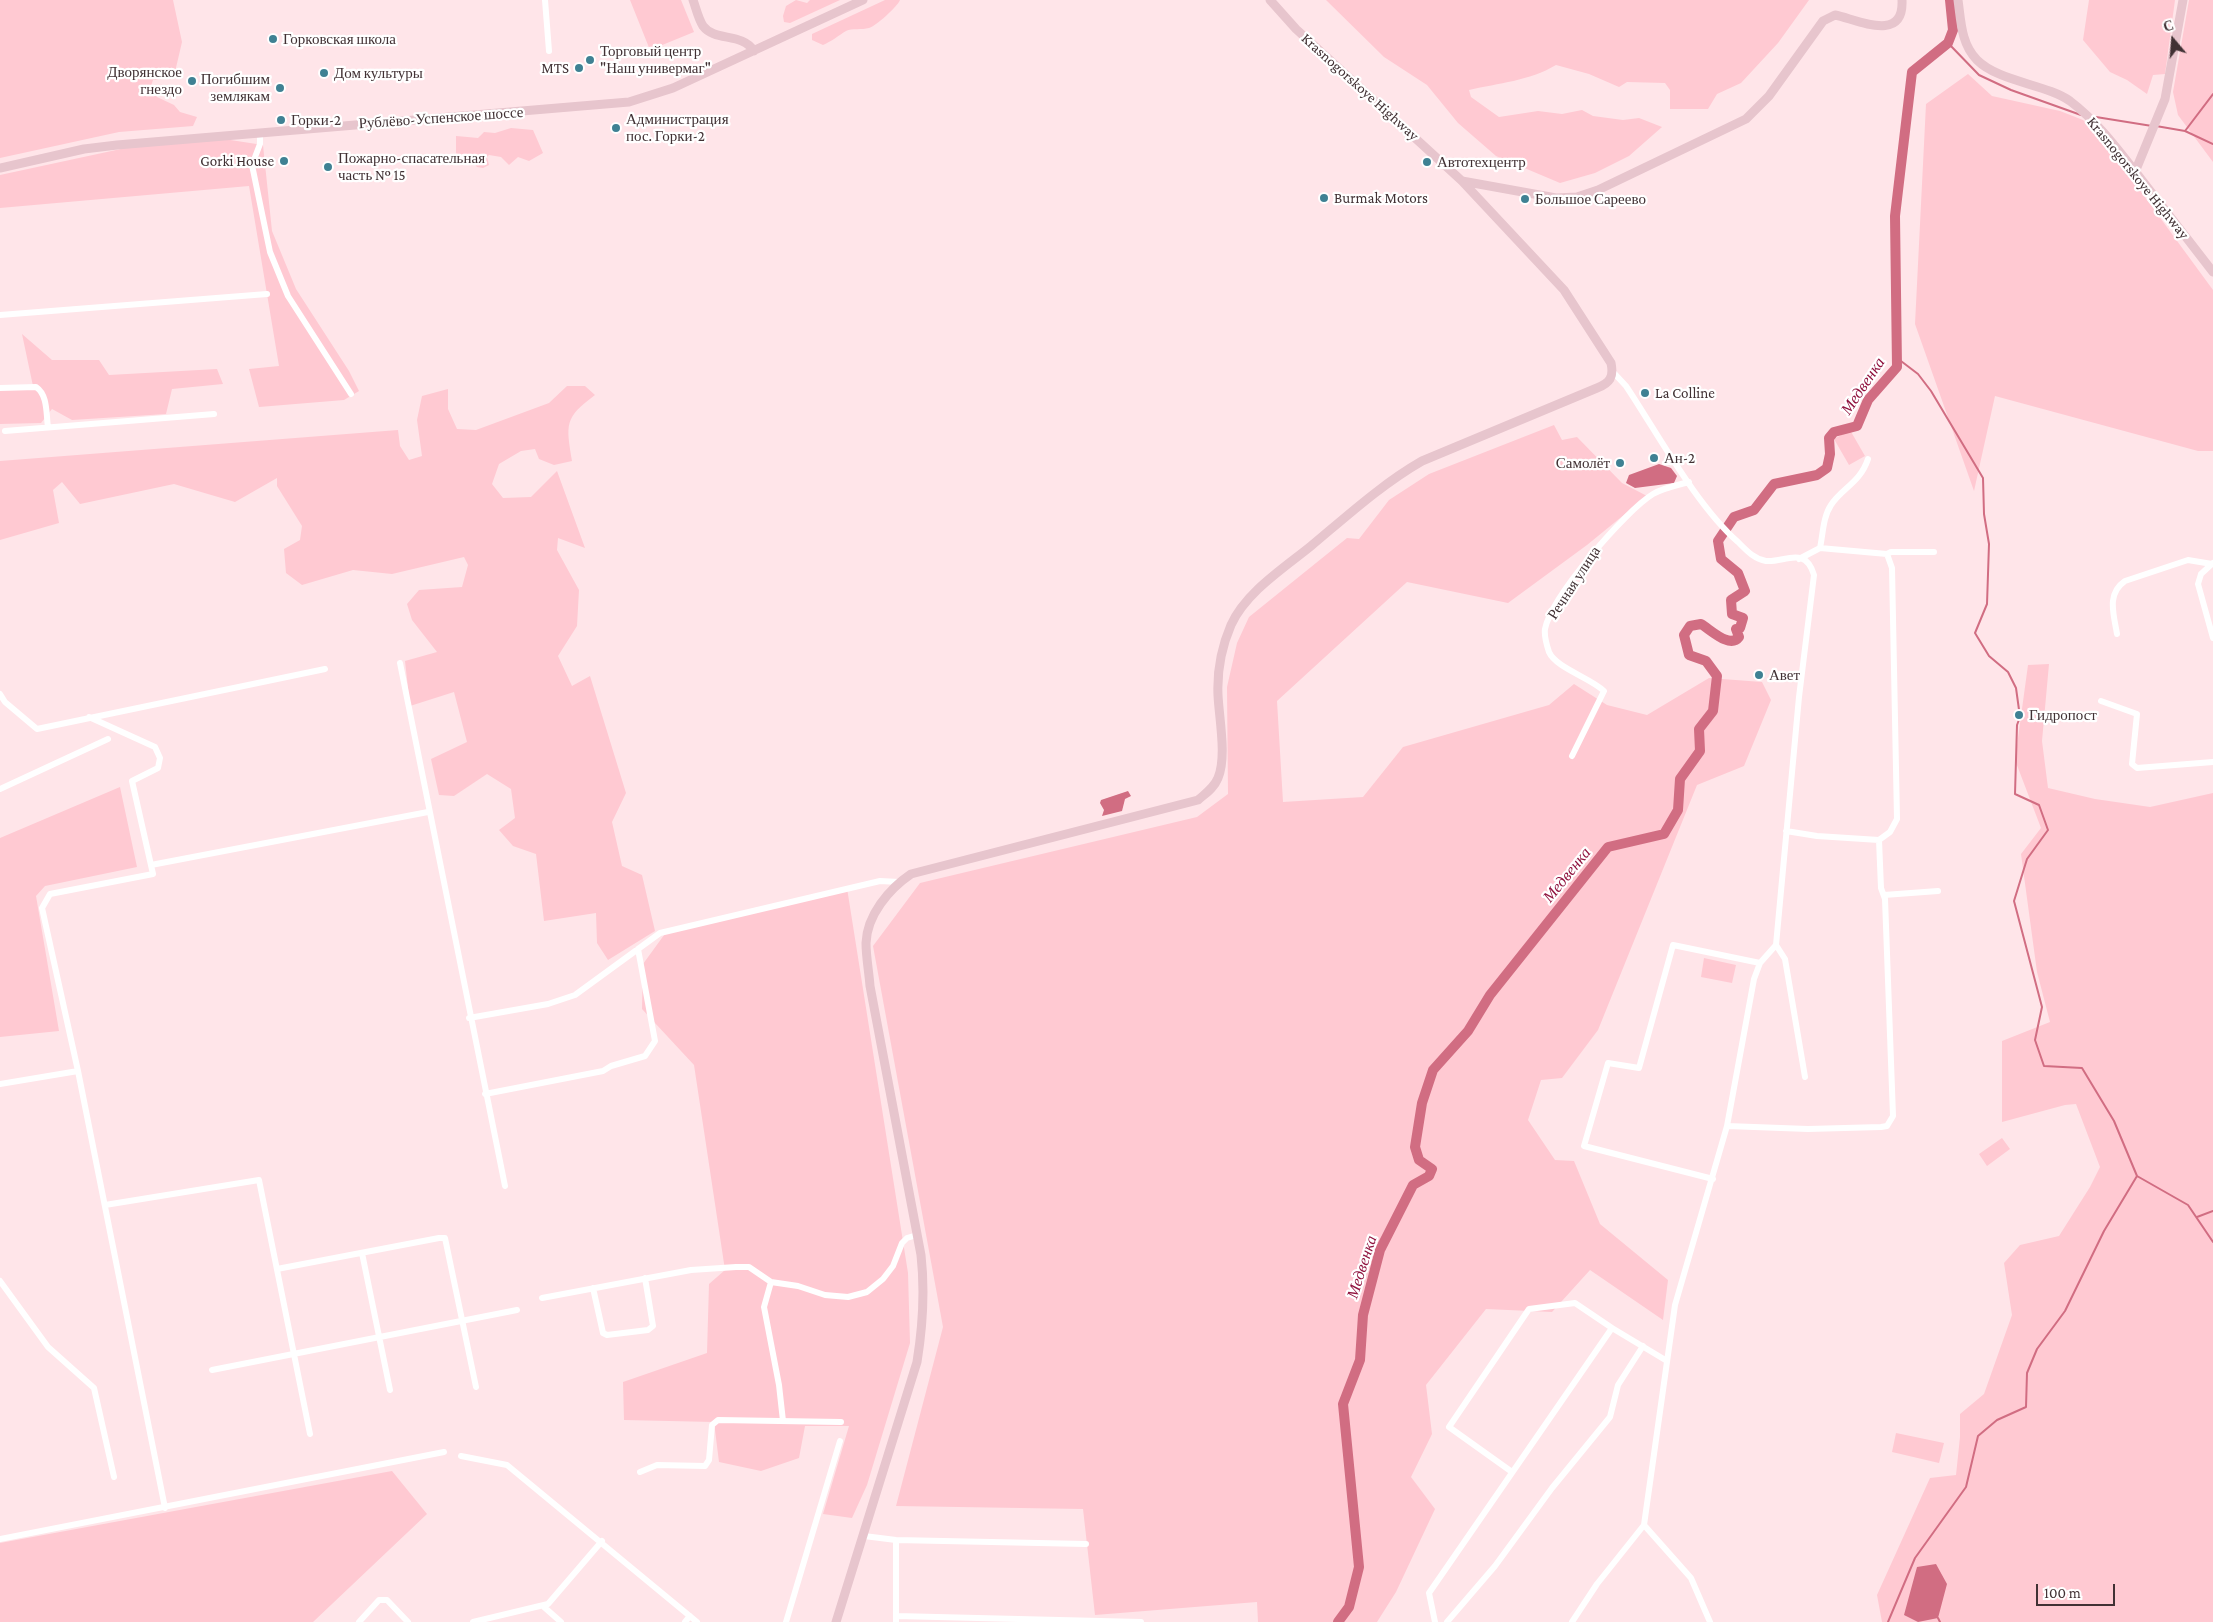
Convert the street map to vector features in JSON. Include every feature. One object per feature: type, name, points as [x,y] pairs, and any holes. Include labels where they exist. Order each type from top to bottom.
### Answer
[{"type":"street","points":[[545,0],[549,51]]},
{"type":"street","points":[[693,0],[701,21],[708,31],[744,41],[754,51]]},
{"type":"street","name":"Рублёво-Успенское шоссе","points":[[0,168],[92,148],[260,132],[629,102],[660,93],[863,0]]},
{"type":"street","name":"Krasnogorskoye Highway","points":[[1270,0],[1296,29],[1462,181],[1564,290],[1611,363],[1613,372]]},
{"type":"street","points":[[1462,181],[1556,198],[1577,197],[1598,190],[1746,119],[1769,96],[1817,27],[1828,17],[1836,15],[1867,26],[1884,26],[1891,23],[1900,13],[1902,0]]},
{"type":"street","name":"Krasnogorskoye Highway","points":[[1958,0],[1964,37],[1971,54],[1978,62],[2068,100],[2102,130],[2213,272]]},
{"type":"street","points":[[2135,172],[2166,99],[2182,0]]},
{"type":"street","points":[[260,132],[260,144],[252,165],[270,252],[288,296],[351,394]]},
{"type":"street","points":[[0,315],[268,294]]},
{"type":"street","points":[[836,1622],[917,1362],[923,1326],[924,1298],[917,1235],[870,986],[866,942],[871,922],[878,908],[899,882],[924,870],[1198,800],[1212,788],[1219,777],[1221,757],[1218,693],[1220,661],[1230,626],[1239,609],[1263,586],[1356,509],[1422,460],[1606,384],[1613,372],[1626,386],[1689,482],[1718,522],[1731,536],[1754,557],[1767,561],[1790,556],[1811,565],[1814,575],[1786,831],[1776,945],[1760,964],[1748,1001],[1727,1126],[1675,1305],[1644,1525],[1597,1584],[1572,1622]]},
{"type":"street","points":[[0,388],[36,387],[39,389],[44,395],[48,427]]},
{"type":"street","points":[[5,431],[214,414]]},
{"type":"street","points":[[1820,548],[1826,513],[1832,503],[1848,489],[1865,468],[1868,459]]},
{"type":"street","name":"Речная улица","points":[[1572,756],[1604,692],[1552,658],[1546,642],[1545,630],[1549,618],[1559,600],[1602,540],[1629,513],[1654,493],[1689,482]]},
{"type":"street","points":[[1799,559],[1820,548],[1887,554],[1891,552],[1934,552]]},
{"type":"street","points":[[1786,831],[1825,837],[1878,840],[1890,832],[1896,819],[1892,568],[1887,554]]},
{"type":"street","points":[[2117,634],[2112,601],[2117,587],[2125,582],[2188,560],[2212,564]]},
{"type":"street","points":[[2212,564],[2201,574],[2198,584],[2213,638]]},
{"type":"street","points":[[400,663],[428,812],[505,1186]]},
{"type":"street","points":[[0,694],[2,702],[37,729],[325,670]]},
{"type":"street","points":[[2101,701],[2136,714],[2132,764],[2138,768],[2213,762]]},
{"type":"street","points":[[89,717],[155,747],[160,758],[158,768],[132,781],[153,874],[50,894],[42,908],[78,1071],[165,1508]]},
{"type":"street","points":[[0,789],[108,739]]},
{"type":"street","points":[[151,865],[428,812]]},
{"type":"street","points":[[1727,1126],[1808,1128],[1887,1126],[1893,1116],[1884,895],[1881,888],[1878,840]]},
{"type":"street","points":[[470,1018],[548,1004],[575,995],[660,933],[880,881],[899,882]]},
{"type":"street","points":[[1884,895],[1938,891]]},
{"type":"street","points":[[1713,1179],[1584,1146],[1608,1063],[1639,1068],[1673,945],[1760,964]]},
{"type":"street","points":[[1776,945],[1785,959],[1805,1077]]},
{"type":"street","points":[[485,1094],[603,1071],[611,1066],[645,1056],[655,1041],[638,949]]},
{"type":"street","points":[[0,1084],[78,1071]]},
{"type":"street","points":[[105,1205],[259,1180],[310,1434]]},
{"type":"street","points":[[542,1298],[691,1270],[736,1267],[749,1268],[771,1282],[798,1286],[825,1295],[848,1297],[866,1292],[883,1279],[893,1266],[902,1243],[907,1238],[917,1235]]},
{"type":"street","points":[[277,1269],[445,1238],[476,1387]]},
{"type":"street","points":[[362,1253],[390,1390]]},
{"type":"street","points":[[593,1288],[602,1333],[607,1336],[648,1330],[652,1326],[645,1278]]},
{"type":"street","points":[[0,1281],[48,1347],[94,1388],[114,1477]]},
{"type":"street","points":[[771,1282],[764,1307],[779,1385],[782,1421]]},
{"type":"street","points":[[1512,1472],[1449,1427],[1529,1309],[1575,1303],[1667,1361]]},
{"type":"street","points":[[212,1370],[517,1310]]},
{"type":"street","points":[[1435,1622],[1430,1593],[1612,1328]]},
{"type":"street","points":[[1447,1622],[1496,1566],[1552,1488],[1610,1417],[1618,1385],[1643,1346]]},
{"type":"street","points":[[640,1472],[657,1465],[705,1466],[709,1460],[712,1425],[718,1420],[841,1422]]},
{"type":"street","points":[[786,1622],[840,1440]]},
{"type":"street","points":[[0,1539],[444,1452]]},
{"type":"street","points":[[461,1456],[507,1465],[602,1541],[697,1622]]},
{"type":"street","points":[[1644,1525],[1691,1578],[1710,1622]]},
{"type":"street","points":[[864,1536],[896,1540],[1086,1544]]},
{"type":"street","points":[[896,1540],[896,1619],[1141,1622]]},
{"type":"street","points":[[472,1622],[544,1607],[602,1541]]},
{"type":"street","points":[[358,1622],[379,1600],[386,1600],[408,1622]]},
{"type":"street","points":[[544,1607],[561,1622]]},
{"type":"street","points":[[685,1622],[690,1616]]},
{"type":"shaded area","points":[[0,0],[173,0],[182,42],[175,72],[168,72],[168,78],[153,80],[151,86],[157,97],[174,105],[180,112],[197,117],[193,126],[119,132],[0,158]]},
{"type":"shaded area","points":[[630,0],[681,0],[694,32],[650,50]]},
{"type":"shaded area","points":[[796,0],[807,3],[810,0],[840,0],[790,23],[784,22],[783,16],[786,6]]},
{"type":"shaded area","points":[[885,0],[900,0],[891,11],[872,27],[848,30],[823,45],[812,40],[812,34]]},
{"type":"shaded area","points":[[1326,0],[1809,0],[1778,43],[1741,83],[1717,94],[1708,109],[1670,109],[1670,90],[1665,83],[1627,82],[1619,87],[1589,74],[1556,65],[1525,78],[1469,90],[1471,97],[1499,117],[1538,111],[1562,114],[1582,110],[1593,116],[1623,120],[1639,118],[1662,127],[1629,156],[1595,173],[1560,183],[1496,156],[1458,123],[1427,85],[1384,57]]},
{"type":"shaded area","points":[[2089,0],[2175,0],[2165,74],[2153,75],[2147,94],[2127,80],[2110,72],[2083,40]]},
{"type":"shaded area","points":[[2189,0],[2213,0],[2213,162],[2178,115],[2173,92]]},
{"type":"shaded area","points":[[1968,74],[1992,96],[2060,111],[2083,120],[2106,144],[2213,290],[2213,451],[2198,451],[1995,396],[1974,491],[1915,324],[1926,104]]},
{"type":"shaded area","points":[[511,128],[533,130],[543,153],[529,161],[518,157],[509,165],[501,157],[489,155],[487,157],[489,165],[483,168],[477,167],[472,161],[456,160],[456,136],[478,138],[484,132],[495,133]]},
{"type":"shaded area","points":[[224,139],[263,145],[272,231],[296,289],[349,371],[359,391],[344,400],[259,407],[249,369],[279,366],[249,186],[0,208],[0,175],[130,147]]},
{"type":"shaded area","points":[[22,334],[52,360],[99,360],[109,375],[217,369],[223,384],[172,389],[166,414],[72,420],[52,409],[41,423],[0,424],[0,389],[33,386]]},
{"type":"shaded area","points":[[567,386],[585,386],[595,395],[577,410],[570,423],[568,430],[572,461],[554,465],[539,459],[535,449],[521,451],[499,464],[492,484],[503,498],[531,497],[557,471],[585,548],[558,538],[557,550],[579,590],[577,626],[558,656],[572,686],[590,676],[626,793],[612,822],[622,866],[642,875],[655,931],[608,960],[597,943],[596,913],[544,921],[536,854],[513,846],[499,830],[515,818],[511,789],[487,774],[454,796],[439,795],[431,759],[467,742],[454,692],[410,706],[405,661],[437,652],[412,620],[407,604],[419,590],[462,587],[468,565],[464,557],[392,574],[353,570],[302,585],[286,573],[284,549],[300,540],[302,526],[277,486],[277,478],[235,502],[174,484],[80,504],[62,482],[53,490],[59,523],[0,540],[0,461],[398,430],[400,446],[409,460],[422,456],[417,420],[422,396],[448,389],[448,409],[457,429],[476,430],[549,403]]},
{"type":"shaded area","points":[[1554,425],[1562,440],[1577,437],[1622,483],[1647,496],[1587,545],[1508,603],[1407,582],[1277,701],[1283,802],[1363,797],[1403,747],[1549,705],[1574,684],[1607,705],[1647,715],[1709,678],[1762,682],[1771,700],[1744,766],[1697,785],[1598,1030],[1562,1078],[1541,1080],[1528,1120],[1555,1160],[1574,1161],[1600,1224],[1668,1280],[1663,1320],[1590,1270],[1552,1312],[1486,1309],[1426,1385],[1432,1434],[1411,1477],[1435,1509],[1396,1592],[1377,1622],[1258,1622],[1257,1602],[1095,1615],[1083,1509],[896,1506],[943,1327],[873,946],[920,883],[1197,817],[1228,794],[1227,687],[1237,643],[1249,617],[1347,538],[1359,539],[1389,500],[1429,474]]},
{"type":"shaded area","points":[[1850,430],[1865,456],[1849,465],[1834,439]]},
{"type":"shaded area","points":[[1659,464],[1671,468],[1677,476],[1674,483],[1635,488],[1626,483],[1629,475]]},
{"type":"shaded area","points":[[2049,664],[2042,741],[2048,788],[2095,799],[2150,807],[2213,793],[2213,1622],[1882,1622],[1877,1595],[1930,1478],[1956,1475],[1960,1437],[1960,1414],[1984,1394],[2012,1315],[2004,1263],[2020,1245],[2059,1236],[2090,1187],[2100,1167],[2076,1104],[2065,1105],[2002,1122],[2002,1041],[2050,1022],[2037,972],[2021,854],[2041,828],[2015,760],[2028,665]]},
{"type":"shaded area","points":[[120,787],[137,867],[45,886],[36,896],[59,1031],[0,1037],[0,838]]},
{"type":"shaded area","points":[[1128,791],[1131,796],[1125,799],[1122,811],[1102,816],[1104,810],[1100,803],[1101,800]]},
{"type":"shaded area","points":[[847,888],[908,1273],[910,1343],[867,1485],[852,1518],[823,1514],[849,1426],[805,1426],[799,1458],[761,1471],[719,1462],[714,1422],[624,1420],[623,1382],[707,1353],[709,1284],[725,1270],[694,1065],[642,1009],[643,964],[667,931]]},
{"type":"shaded area","points":[[1704,958],[1736,965],[1732,983],[1701,977]]},
{"type":"shaded area","points":[[2002,1138],[2010,1149],[1987,1166],[1979,1154]]},
{"type":"shaded area","points":[[1896,1433],[1944,1443],[1939,1463],[1892,1452]]},
{"type":"shaded area","points":[[392,1471],[427,1514],[313,1622],[0,1622],[0,1543]]},
{"type":"shaded area","points":[[1936,1564],[1947,1584],[1938,1618],[1918,1622],[1904,1615],[1917,1567]]},
{"type":"waterway","name":"Медвенка","points":[[1338,1622],[1349,1607],[1359,1567],[1343,1404],[1360,1360],[1363,1315],[1380,1250],[1413,1185],[1429,1176],[1432,1169],[1419,1160],[1415,1147],[1422,1103],[1433,1070],[1468,1031],[1490,995],[1608,847],[1664,834],[1678,810],[1680,779],[1700,751],[1699,729],[1713,711],[1717,676],[1706,661],[1689,655],[1684,635],[1690,626],[1701,624],[1726,640],[1735,640],[1739,637],[1736,629],[1740,628],[1743,618],[1732,614],[1731,600],[1745,591],[1738,573],[1721,559],[1718,541],[1734,517],[1754,510],[1774,484],[1817,475],[1827,468],[1830,454],[1829,438],[1834,432],[1857,426],[1868,400],[1897,367],[1895,216],[1912,72],[1948,43],[1953,30],[1950,0]]},
{"type":"waterway","points":[[1948,43],[1979,75],[2011,90],[2081,115]]},
{"type":"waterway","points":[[2185,131],[2213,94]]},
{"type":"waterway","points":[[2096,117],[2152,126]]},
{"type":"waterway","points":[[2156,126],[2185,131],[2213,144]]},
{"type":"waterway","points":[[1897,358],[1918,374],[1931,391],[1983,478],[1984,514],[1989,544],[1987,604],[1975,633],[1989,656],[2008,672],[2016,688],[2020,717],[2017,725],[2015,794],[2039,805],[2048,830],[2027,859],[2014,901],[2042,1007],[2035,1040],[2044,1066],[2082,1068],[2114,1121],[2137,1176],[2188,1205],[2213,1242]]},
{"type":"waterway","points":[[1888,1622],[1915,1558],[1966,1487],[1978,1436],[1997,1420],[2026,1407],[2027,1373],[2037,1349],[2065,1311],[2104,1231],[2137,1176]]},
{"type":"waterway","points":[[2197,1217],[2213,1211]]},
{"type":"waterway","points":[[1938,1618],[1940,1622]]},
{"type":"place","name":"Горковская школа","points":[[273,39]]},
{"type":"place","name":"Торговый центр \"Наш универмаг\"","points":[[590,60]]},
{"type":"place","name":"MTS","points":[[579,68]]},
{"type":"place","name":"Дом культуры","points":[[324,73]]},
{"type":"place","name":"Дворянское гнездо","points":[[192,81]]},
{"type":"place","name":"Погибшим землякам","points":[[280,88]]},
{"type":"place","name":"Горки-2","points":[[281,120]]},
{"type":"place","name":"Администрация пос. Горки-2","points":[[616,128]]},
{"type":"place","name":"Gorki House","points":[[284,161]]},
{"type":"place","name":"Автотехцентр","points":[[1427,162]]},
{"type":"place","name":"Пожарно-спасательная часть № 15","points":[[328,167]]},
{"type":"place","name":"Burmak Motors","points":[[1324,198]]},
{"type":"place","name":"Большое Сареево","points":[[1525,199]]},
{"type":"place","name":"La Colline","points":[[1645,393]]},
{"type":"place","name":"Ан-2","points":[[1654,458]]},
{"type":"place","name":"Самолёт","points":[[1620,463]]},
{"type":"place","name":"Авет","points":[[1759,675]]},
{"type":"place","name":"Гидропост","points":[[2019,715]]}]
